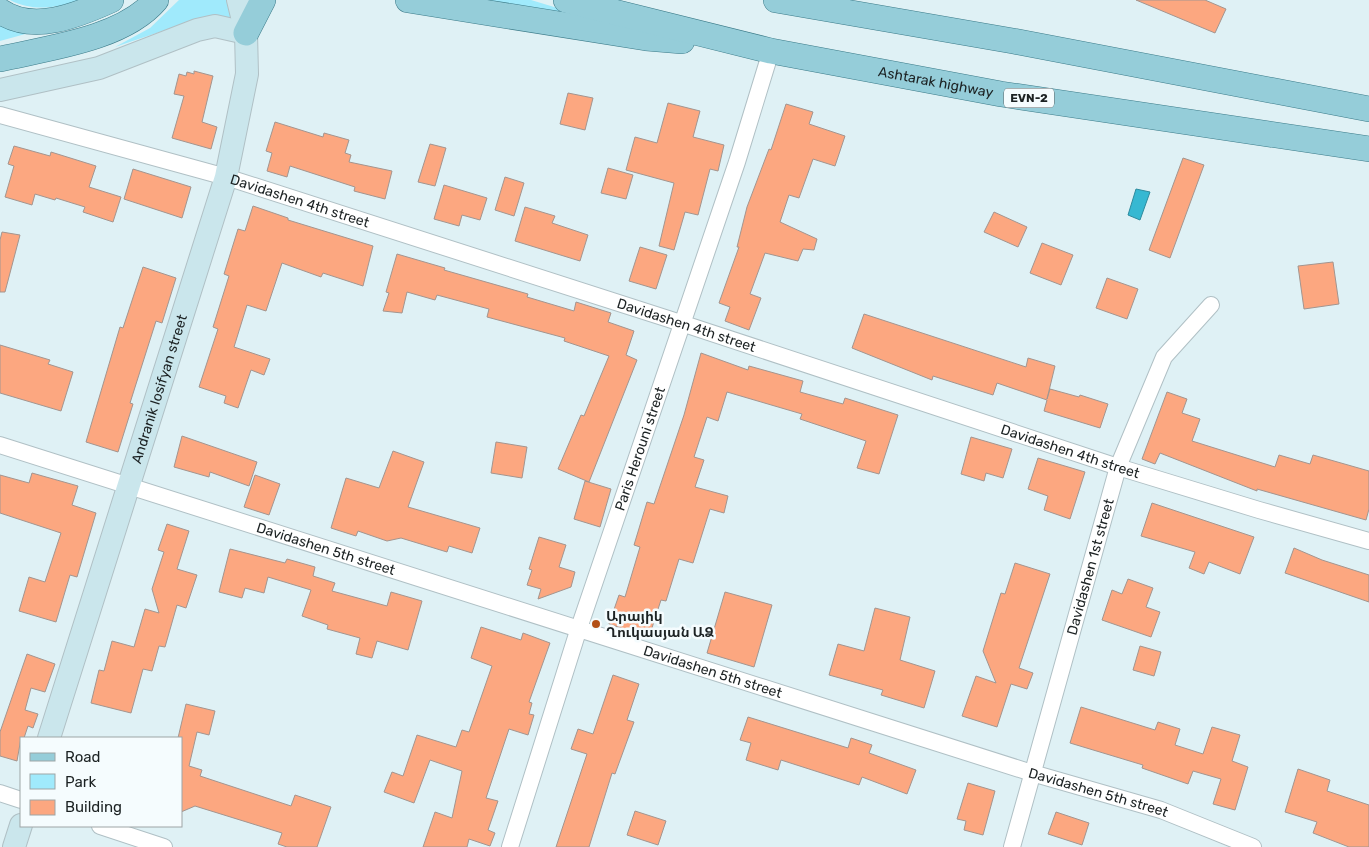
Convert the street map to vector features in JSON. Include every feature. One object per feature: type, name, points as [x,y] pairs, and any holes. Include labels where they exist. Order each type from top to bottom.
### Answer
[{"type":"main road","points":[[0,11],[9,17],[34,22],[83,13],[111,0]]},
{"type":"main road","points":[[0,59],[83,39],[126,23],[156,0]]},
{"type":"main road","points":[[246,33],[263,0]]},
{"type":"main road","points":[[408,0],[646,38],[746,45]]},
{"type":"main road","name":"Ashtarak highway","points":[[566,0],[771,51],[1001,94],[1313,139],[1369,149]]},
{"type":"main road","points":[[776,0],[1013,41],[1317,101],[1369,109]]},
{"type":"main road","points":[[867,0],[1013,41]]},
{"type":"main road","points":[[1313,139],[1317,101]]},
{"type":"street","name":"Andranik Iosifyan street","points":[[48,737],[226,177],[247,74],[246,33],[238,0]]},
{"type":"street","points":[[0,90],[99,68],[198,30],[215,26],[246,33]]},
{"type":"street","name":"Paris Herouni street","points":[[510,847],[578,631],[736,162],[771,51]]},
{"type":"street","name":"Davidashen 4th street","points":[[0,115],[226,177],[1118,466],[1259,510],[1369,541]]},
{"type":"street","name":"Davidashen 1st street","points":[[1012,847],[1118,466],[1164,357],[1211,305]]},
{"type":"street","name":"Davidashen 5th street","points":[[0,445],[578,631],[1032,773],[1160,810],[1253,847]]},
{"type":"street","points":[[0,793],[20,800]]},
{"type":"street","points":[[14,847],[20,827]]},
{"type":"street","points":[[103,827],[164,847]]},
{"type":"green space","points":[[10,0],[80,0],[45,8],[27,6]]},
{"type":"green space","points":[[179,0],[232,0],[239,23],[198,19],[115,47],[150,28]]},
{"type":"green space","points":[[456,0],[531,0],[607,23]]},
{"type":"green space","points":[[0,25],[29,33],[0,41]]},
{"type":"shaded area","points":[[1136,189],[1150,192],[1140,220],[1128,215]]},
{"type":"building","points":[[1136,0],[1205,0],[1226,9],[1215,33]]},
{"type":"building","points":[[194,71],[213,76],[202,122],[217,127],[211,149],[172,138],[184,96],[174,94],[179,74],[186,76],[187,72],[194,74]]},
{"type":"building","points":[[568,93],[593,98],[585,130],[560,124]]},
{"type":"building","points":[[668,103],[700,111],[693,137],[724,145],[718,171],[710,169],[698,215],[685,212],[674,250],[659,246],[674,183],[626,170],[635,137],[657,143]]},
{"type":"building","points":[[786,104],[813,112],[809,124],[845,136],[835,166],[813,159],[799,198],[789,195],[780,222],[817,239],[814,250],[803,249],[798,261],[765,253],[750,294],[761,298],[749,330],[725,321],[730,307],[719,303],[739,247],[737,247],[747,207],[769,149],[771,150]]},
{"type":"building","points":[[275,122],[323,137],[324,133],[349,140],[345,153],[351,155],[349,162],[392,171],[385,199],[354,191],[355,187],[290,166],[287,177],[267,171],[272,153],[266,151]]},
{"type":"building","points":[[430,144],[446,148],[435,186],[418,182]]},
{"type":"building","points":[[14,146],[50,156],[51,152],[96,166],[89,187],[121,197],[113,222],[83,212],[85,207],[56,198],[55,200],[35,194],[32,205],[5,197],[14,166],[8,164]]},
{"type":"building","points":[[1183,158],[1204,165],[1170,258],[1149,250]]},
{"type":"building","points":[[608,168],[633,175],[626,199],[601,193]]},
{"type":"building","points":[[133,169],[191,187],[182,218],[124,199]]},
{"type":"building","points":[[505,177],[524,183],[514,216],[495,210]]},
{"type":"building","points":[[444,185],[487,198],[480,220],[462,215],[459,226],[434,219]]},
{"type":"building","points":[[253,206],[288,218],[288,220],[373,246],[363,286],[323,273],[321,277],[282,263],[266,311],[247,305],[234,347],[270,359],[264,375],[251,370],[238,408],[224,403],[226,396],[199,387],[218,329],[213,327],[229,276],[224,274],[238,229],[245,231]]},
{"type":"building","points":[[525,207],[555,216],[552,223],[588,235],[580,261],[515,241]]},
{"type":"building","points":[[994,212],[1027,227],[1018,247],[984,232]]},
{"type":"building","points":[[2,232],[20,235],[5,292],[0,292],[0,240]]},
{"type":"building","points":[[1042,243],[1073,255],[1061,285],[1030,273]]},
{"type":"building","points":[[640,247],[667,255],[656,289],[629,281]]},
{"type":"building","points":[[397,254],[445,268],[444,270],[528,294],[527,297],[574,311],[576,302],[611,313],[608,322],[634,331],[626,355],[637,360],[589,482],[558,469],[581,415],[584,416],[609,356],[564,341],[565,338],[487,317],[489,309],[437,295],[435,300],[407,292],[402,313],[383,311],[389,293],[386,292]]},
{"type":"building","points":[[1333,262],[1339,304],[1304,309],[1298,266]]},
{"type":"building","points":[[143,267],[176,278],[162,323],[156,321],[130,403],[133,404],[118,452],[86,442],[120,327],[123,328]]},
{"type":"building","points":[[1107,278],[1138,289],[1127,319],[1096,308]]},
{"type":"building","points":[[864,314],[1026,367],[1028,358],[1055,366],[1047,399],[1050,389],[1079,397],[1080,395],[1108,404],[1100,428],[1044,411],[1047,400],[997,383],[993,395],[933,376],[932,380],[852,348]]},
{"type":"building","points":[[0,345],[50,360],[48,364],[73,372],[61,411],[0,393]]},
{"type":"building","points":[[701,353],[748,370],[749,366],[803,381],[800,392],[843,404],[845,398],[898,415],[879,474],[857,468],[866,441],[800,419],[802,414],[727,392],[718,421],[707,417],[694,457],[704,460],[695,487],[728,496],[724,513],[710,509],[693,563],[679,559],[666,601],[661,600],[649,637],[609,624],[619,595],[625,597],[640,547],[634,545],[647,502],[654,504],[684,415]]},
{"type":"building","points":[[1167,392],[1187,399],[1182,413],[1200,419],[1192,441],[1275,467],[1279,455],[1310,464],[1313,455],[1369,471],[1369,509],[1366,520],[1257,489],[1257,491],[1160,453],[1155,464],[1142,459]]},
{"type":"building","points":[[182,436],[257,462],[249,486],[210,472],[209,477],[174,467]]},
{"type":"building","points":[[971,437],[1012,449],[1003,478],[986,473],[984,481],[961,474]]},
{"type":"building","points":[[496,442],[527,447],[522,478],[491,473]]},
{"type":"building","points":[[393,451],[424,462],[408,507],[480,528],[472,553],[449,546],[447,552],[401,538],[387,541],[358,531],[356,536],[331,528],[346,478],[379,488]]},
{"type":"building","points":[[1038,458],[1085,472],[1070,519],[1044,510],[1048,496],[1028,489]]},
{"type":"building","points":[[32,473],[78,486],[72,505],[96,513],[77,577],[70,575],[56,622],[19,611],[29,577],[45,582],[61,533],[0,513],[0,475],[29,483]]},
{"type":"building","points":[[255,475],[280,484],[269,515],[244,507]]},
{"type":"building","points":[[585,481],[611,489],[600,527],[574,519]]},
{"type":"building","points":[[1152,503],[1254,537],[1240,574],[1209,562],[1204,574],[1189,568],[1195,552],[1141,536]]},
{"type":"building","points":[[167,524],[189,531],[177,569],[197,575],[186,608],[177,605],[165,647],[159,646],[152,671],[143,669],[131,713],[91,703],[99,670],[104,671],[112,641],[134,647],[145,609],[159,613],[152,589],[164,552],[158,550]]},
{"type":"building","points":[[539,537],[566,545],[559,567],[575,572],[571,587],[538,599],[541,589],[527,585],[532,570],[529,569]]},
{"type":"building","points":[[1294,548],[1322,560],[1369,575],[1369,602],[1285,573]]},
{"type":"building","points":[[230,549],[285,563],[287,559],[315,567],[313,576],[335,583],[332,591],[387,606],[391,592],[422,601],[408,650],[377,641],[372,658],[356,654],[360,638],[327,629],[328,625],[302,616],[311,590],[268,577],[264,593],[245,588],[242,598],[219,592]]},
{"type":"building","points":[[1015,563],[1050,574],[1019,668],[1033,673],[1027,689],[1011,684],[997,727],[962,716],[976,676],[996,683],[983,651],[1001,593],[1005,594]]},
{"type":"building","points":[[1128,579],[1153,588],[1146,607],[1160,612],[1151,637],[1102,620],[1112,590],[1122,594]]},
{"type":"building","points":[[725,592],[772,605],[754,667],[707,653]]},
{"type":"building","points":[[875,608],[910,617],[900,660],[935,671],[924,708],[881,695],[883,690],[829,675],[838,644],[864,651]]},
{"type":"building","points":[[481,627],[521,640],[523,633],[550,643],[529,702],[532,703],[529,714],[534,715],[528,735],[509,729],[486,798],[498,801],[488,830],[495,833],[490,846],[469,839],[467,847],[423,847],[435,812],[452,818],[462,771],[430,760],[414,803],[384,792],[392,772],[403,776],[417,735],[456,747],[462,730],[469,732],[492,666],[471,658]]},
{"type":"building","points":[[1140,646],[1161,652],[1154,676],[1133,670]]},
{"type":"building","points":[[27,654],[55,664],[45,692],[31,688],[25,710],[38,714],[33,728],[28,726],[24,737],[20,737],[17,761],[0,756],[0,732]]},
{"type":"building","points":[[613,675],[639,684],[627,720],[634,722],[615,774],[612,773],[589,847],[556,847],[587,754],[571,749],[578,729],[593,734]]},
{"type":"building","points":[[186,704],[215,711],[209,735],[197,732],[189,766],[202,770],[200,776],[291,806],[295,795],[331,807],[317,847],[287,847],[278,844],[282,833],[195,806],[182,812],[182,737],[178,737]]},
{"type":"building","points":[[1081,707],[1155,730],[1158,722],[1180,729],[1175,745],[1203,754],[1212,727],[1240,735],[1232,761],[1248,767],[1235,810],[1213,804],[1221,779],[1193,771],[1188,784],[1142,768],[1143,765],[1070,743]]},
{"type":"building","points":[[748,717],[848,748],[851,738],[872,745],[869,753],[916,770],[907,794],[862,777],[859,785],[781,760],[778,770],[746,760],[751,743],[740,740]]},
{"type":"building","points":[[1298,769],[1330,780],[1327,791],[1369,805],[1369,847],[1349,847],[1313,833],[1317,822],[1285,812]]},
{"type":"building","points":[[968,783],[995,791],[983,835],[964,830],[966,821],[957,819]]},
{"type":"building","points":[[635,811],[666,821],[658,845],[627,835]]},
{"type":"building","points":[[1056,812],[1089,823],[1082,845],[1048,834]]},
{"type":"place","name":"Արայիկ Ղուկասյան ԱՁ","points":[[596,624]]}]
